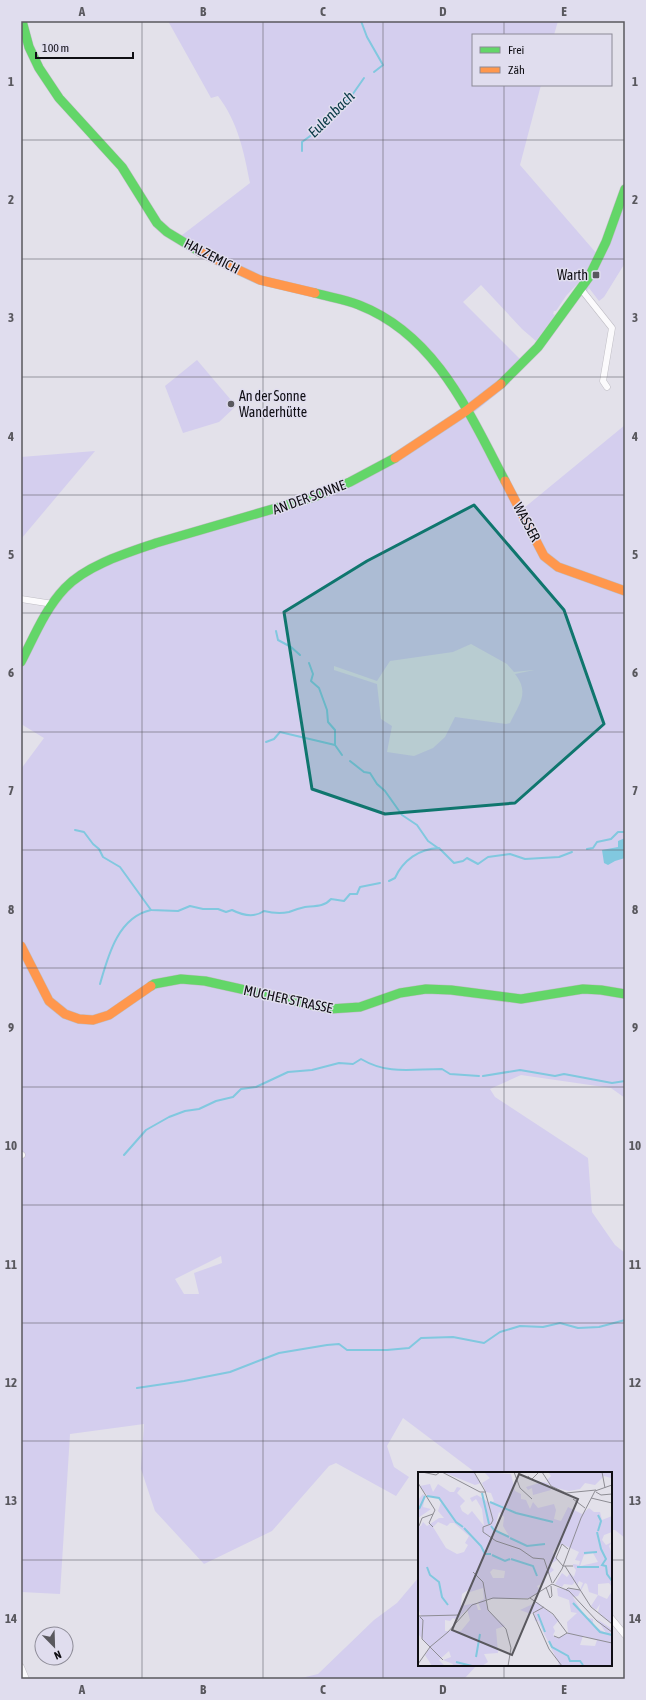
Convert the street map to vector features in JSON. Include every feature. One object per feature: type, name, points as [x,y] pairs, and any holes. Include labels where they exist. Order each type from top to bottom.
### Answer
[{"type":"street","name":"HALZEMICH","points":[[22,21],[29,47],[39,68],[51,87],[77,119],[122,167],[157,223],[168,232],[206,256],[260,280],[358,304],[383,316],[428,351],[451,382],[467,410]]},
{"type":"street","name":"AN DER SONNE","points":[[21,662],[53,604],[72,582],[94,568],[120,555],[166,539],[280,509],[340,486],[398,457],[467,410],[518,369],[538,346],[581,289],[601,253],[625,189]]},
{"type":"street","points":[[581,289],[612,328],[603,381],[607,387]]},
{"type":"street","name":"WASSER","points":[[467,410],[544,556],[550,562],[568,572],[625,591]]},
{"type":"street","points":[[21,599],[53,604]]},
{"type":"street","name":"MUCHER STRASSE","points":[[21,946],[49,1001],[70,1017],[85,1020],[97,1019],[109,1015],[154,984],[181,978],[205,981],[330,1009],[364,1006],[394,994],[412,990],[429,989],[453,990],[513,999],[541,998],[576,990],[589,989],[625,994]]},
{"type":"street","points":[[612,1619],[625,1635]]},
{"type":"street","points":[[21,1667],[26,1679]]},
{"type":"highlighted area","points":[[474,505],[564,610],[604,724],[515,803],[385,814],[312,789],[284,612],[367,561]]},
{"type":"shaded area","points":[[168,21],[558,21],[554,34],[472,34],[472,86],[541,86],[520,165],[597,254],[580,281],[566,296],[556,311],[554,311],[553,314],[555,315],[536,341],[522,329],[481,285],[463,302],[522,361],[505,376],[510,383],[472,414],[524,508],[625,425],[625,1098],[611,1088],[521,1075],[490,1089],[495,1097],[588,1158],[592,1212],[615,1245],[625,1253],[625,1538],[615,1530],[612,1530],[612,1472],[475,1472],[403,1418],[387,1446],[394,1467],[409,1477],[396,1496],[336,1463],[329,1466],[272,1531],[204,1564],[155,1511],[141,1469],[144,1424],[70,1434],[60,1594],[21,1592],[21,769],[44,738],[21,724],[21,662],[65,587],[120,555],[334,490],[467,410],[439,365],[378,313],[260,280],[177,239],[250,183],[243,149],[231,116],[218,96],[211,98]],"holes":[[[471,644],[507,664],[514,672],[534,670],[515,674],[522,687],[522,698],[510,723],[506,724],[455,717],[445,737],[433,748],[414,756],[387,752],[392,726],[381,719],[377,684],[334,670],[334,666],[377,681],[390,661],[453,652]],[[221,1256],[222,1263],[194,1273],[199,1294],[184,1294],[175,1279]]]},
{"type":"shaded area","points":[[625,189],[625,263],[604,297],[599,301],[589,288],[583,297],[581,289]]},
{"type":"shaded area","points":[[197,360],[236,406],[219,422],[183,433],[165,386]]},
{"type":"shaded area","points":[[95,451],[21,539],[21,457]]},
{"type":"shaded area","points":[[418,1578],[418,1666],[476,1666],[464,1679],[297,1679],[318,1674],[374,1620],[397,1603]]},
{"type":"water","points":[[625,838],[625,858],[608,865],[604,863],[602,850],[618,847],[618,841]]},
{"type":"waterway","name":"Eulenbach","points":[[361,21],[367,37],[383,65],[374,72]]},
{"type":"waterway","name":"Eulenbach","points":[[302,151],[302,142],[317,131],[319,124],[350,98],[364,78]]},
{"type":"waterway","points":[[276,631],[278,640],[291,647],[300,655]]},
{"type":"waterway","points":[[309,663],[313,674],[311,681],[319,688],[327,710],[328,722],[335,730],[335,745]]},
{"type":"waterway","points":[[266,742],[274,739],[280,732],[335,745],[342,755]]},
{"type":"waterway","points":[[350,761],[364,772],[370,773],[402,815],[417,825],[428,841],[438,848]]},
{"type":"waterway","points":[[75,830],[84,832],[99,849],[103,857],[120,867],[151,910],[178,911],[190,906],[203,909],[218,909],[226,912],[232,910],[248,915],[264,911],[286,913],[305,907],[322,905],[331,899],[344,901],[350,894],[357,894],[360,887],[380,883]]},
{"type":"waterway","points":[[587,849],[593,848],[597,842],[611,839],[618,832],[625,832]]},
{"type":"waterway","points":[[389,881],[395,878],[402,866],[412,857],[418,853],[432,849],[439,848],[454,863],[463,861],[467,858],[478,864],[488,857],[510,854],[525,859],[559,857],[572,852]]},
{"type":"waterway","points":[[100,984],[111,950],[122,929],[140,914],[151,910]]},
{"type":"waterway","points":[[124,1155],[146,1130],[169,1117],[185,1111],[199,1109],[216,1101],[233,1097],[241,1089],[256,1087],[288,1072],[312,1070],[339,1063],[353,1064],[361,1059],[371,1064],[391,1069],[442,1069],[450,1074],[479,1076]]},
{"type":"waterway","points":[[483,1076],[520,1070],[555,1076],[564,1074],[612,1083],[625,1081]]},
{"type":"waterway","points":[[137,1388],[230,1372],[279,1353],[327,1345],[339,1344],[347,1350],[387,1350],[409,1348],[421,1338],[453,1337],[484,1343],[500,1332],[520,1326],[543,1327],[560,1323],[578,1328],[599,1327],[625,1320]]},
{"type":"traffic: fast","points":[[22,21],[29,47],[39,68],[59,98],[122,167],[157,223],[167,232],[200,252]]},
{"type":"traffic: fast","points":[[501,384],[538,347],[589,277],[606,242],[625,189]]},
{"type":"traffic: fast","points":[[315,293],[354,303],[386,318],[409,336],[430,356],[463,403],[505,481]]},
{"type":"traffic: fast","points":[[21,662],[40,624],[58,596],[74,580],[96,566],[156,543],[314,497],[350,482],[395,458]]},
{"type":"traffic: fast","points":[[151,986],[154,984],[181,979],[205,981],[330,1009],[360,1007],[400,993],[426,989],[451,990],[521,999],[583,989],[625,994]]},
{"type":"traffic: slow","points":[[200,252],[260,280],[315,293]]},
{"type":"traffic: slow","points":[[395,458],[466,411],[501,384]]},
{"type":"traffic: slow","points":[[505,481],[544,556],[558,567],[625,591]]},
{"type":"traffic: slow","points":[[21,946],[49,1001],[65,1014],[79,1019],[93,1020],[109,1015],[151,986]]},
{"type":"place","name":"Warth","points":[[596,275]]},
{"type":"place","name":"An der Sonne Wanderhütte","points":[[231,404]]}]
